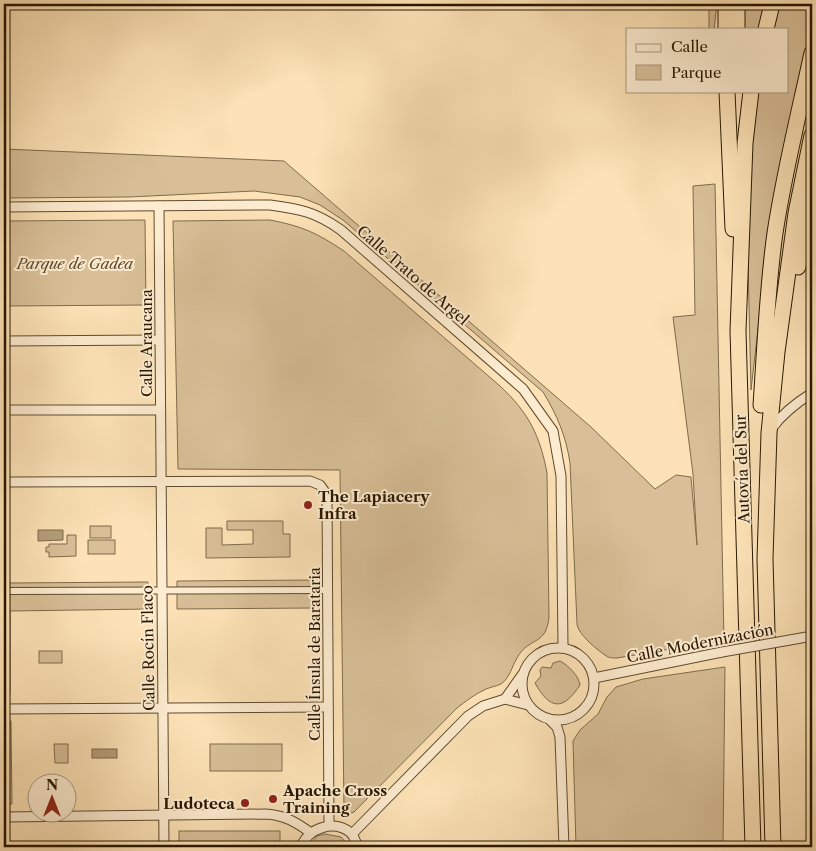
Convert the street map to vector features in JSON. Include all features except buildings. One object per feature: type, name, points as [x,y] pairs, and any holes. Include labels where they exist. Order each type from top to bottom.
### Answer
[{"type":"highway","points":[[726,4],[726,28]]},
{"type":"highway","points":[[737,4],[737,28]]},
{"type":"highway","points":[[766,28],[772,4]]},
{"type":"highway","points":[[764,559],[760,421],[764,351],[774,243],[794,134],[812,53]]},
{"type":"highway","points":[[727,92],[738,330]]},
{"type":"highway","points":[[732,216],[736,92]]},
{"type":"highway","name":"Autovía del Sur","points":[[751,92],[744,143],[738,330],[753,847]]},
{"type":"highway","name":"Autovía del Sur","points":[[773,847],[764,559],[768,433],[796,213],[812,135]]},
{"type":"highway","points":[[772,398],[782,370],[795,283],[812,203]]},
{"type":"street","name":"Calle Trato de Argel","points":[[4,207],[270,205],[316,215],[341,230],[523,390],[553,431],[561,476],[563,647]]},
{"type":"street","name":"Calle Araucana","points":[[159,206],[160,481]]},
{"type":"street","points":[[4,341],[159,340]]},
{"type":"street","points":[[768,433],[781,416],[794,404],[812,393]]},
{"type":"street","points":[[4,410],[160,410]]},
{"type":"street","points":[[4,482],[160,481]]},
{"type":"street","name":"Calle Ínsula de Barataria","points":[[160,481],[310,481],[320,485],[327,495],[329,825]]},
{"type":"street","name":"Calle Rocín Flaco","points":[[160,481],[164,847]]},
{"type":"street","points":[[4,591],[327,590]]},
{"type":"street","name":"Calle Modernización","points":[[594,678],[812,636]]},
{"type":"street","points":[[352,834],[468,716],[483,706],[505,699],[528,706],[541,716],[550,719],[569,718],[578,714],[588,703],[594,688],[594,678],[590,667],[574,651],[563,647],[552,648],[537,654],[526,665],[522,676],[505,699]]},
{"type":"street","points":[[522,676],[522,691],[528,706]]},
{"type":"street","points":[[4,710],[328,707]]},
{"type":"street","points":[[560,736],[569,718]]},
{"type":"street","points":[[550,719],[557,727],[560,736],[564,847]]},
{"type":"street","points":[[4,817],[279,815],[293,821],[311,833]]},
{"type":"street","points":[[300,847],[303,840],[311,833],[329,825],[352,834],[358,847]]},
{"type":"lane","points":[[812,424],[809,427],[812,558]]},
{"type":"green space","points":[[709,4],[717,4],[714,28],[709,28]]},
{"type":"green space","points":[[742,4],[812,4],[812,90],[769,233],[751,390],[744,92],[788,92],[788,28],[743,28]]},
{"type":"green space","points":[[4,149],[284,161],[591,427],[655,489],[676,475],[691,477],[697,545],[693,474],[673,317],[695,315],[693,186],[715,184],[724,640],[611,658],[584,637],[577,624],[570,463],[557,417],[543,392],[343,220],[320,205],[300,197],[254,191],[129,197],[4,198]]},
{"type":"green space","name":"Parque de Gadea","points":[[145,220],[146,305],[4,306],[4,221]]},
{"type":"green space","points":[[270,220],[309,231],[344,251],[500,386],[518,405],[531,425],[541,447],[547,473],[549,617],[544,633],[522,651],[509,675],[501,684],[478,693],[457,708],[354,812],[349,814],[345,813],[344,809],[340,470],[178,469],[173,221]]},
{"type":"green space","points":[[4,418],[9,418],[9,473],[4,473]]},
{"type":"green space","points":[[4,500],[9,500],[9,583],[148,582],[148,609],[10,611],[10,694],[4,694]]},
{"type":"green space","points":[[227,521],[283,521],[283,534],[290,534],[290,557],[206,558],[206,528],[222,528],[222,545],[253,544],[253,530],[227,530]]},
{"type":"green space","points":[[90,526],[111,526],[111,538],[90,538]]},
{"type":"green space","points":[[67,535],[76,535],[76,556],[49,557],[46,547],[49,547],[49,544],[67,544]]},
{"type":"green space","points":[[88,540],[115,540],[115,554],[88,554]]},
{"type":"green space","points":[[313,580],[313,608],[177,609],[177,581]]},
{"type":"green space","points":[[39,651],[62,651],[62,663],[39,663]]},
{"type":"green space","points":[[560,661],[573,671],[580,685],[568,699],[557,704],[546,698],[535,683],[541,676],[540,670],[542,667],[551,668],[553,663]]},
{"type":"green space","points":[[725,667],[723,847],[576,847],[573,741],[580,730],[598,714],[607,697],[616,687],[643,679]]},
{"type":"green space","points":[[4,721],[11,721],[12,804],[4,804]]},
{"type":"green space","points":[[54,744],[68,744],[68,763],[55,763]]},
{"type":"green space","points":[[210,744],[282,744],[282,771],[210,771]]},
{"type":"green space","points":[[179,831],[280,831],[280,847],[179,847]]},
{"type":"green space","points":[[325,834],[341,837],[350,847],[308,847],[317,836]]},
{"type":"shaded area","points":[[38,530],[63,530],[63,540],[38,541]]},
{"type":"shaded area","points":[[92,749],[117,749],[117,758],[92,758]]},
{"type":"place","name":"The Lapiacery Infra","points":[[308,505]]},
{"type":"place","name":"Apache Cross Training","points":[[273,799]]},
{"type":"place","name":"Ludoteca","points":[[245,803]]}]
